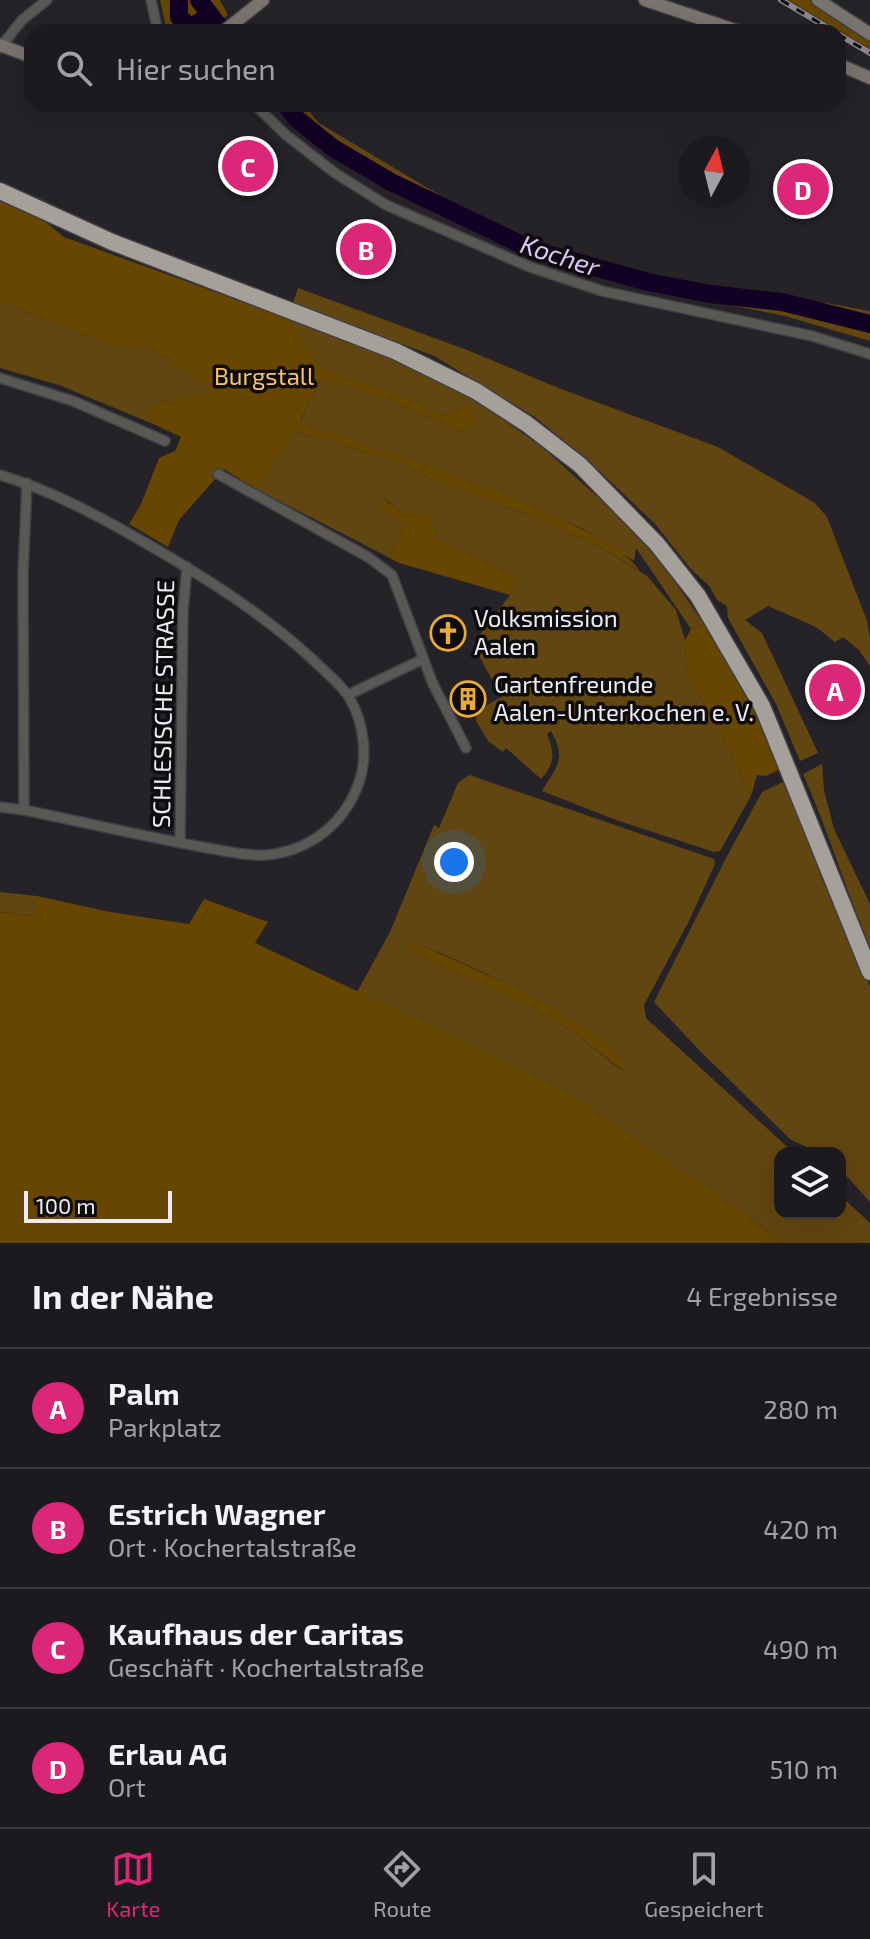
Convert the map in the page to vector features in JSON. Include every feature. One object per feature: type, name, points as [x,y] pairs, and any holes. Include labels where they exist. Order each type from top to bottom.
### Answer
[{"type":"highway","points":[[0,191],[125,247],[395,351],[476,391],[527,424],[580,465],[657,544],[703,604],[762,706],[870,972]]},
{"type":"street","points":[[24,54],[1,46],[22,20],[47,0]]},
{"type":"street","points":[[151,0],[156,24]]},
{"type":"street","points":[[233,24],[263,0]]},
{"type":"street","points":[[645,0],[717,24]]},
{"type":"street","points":[[818,0],[870,34]]},
{"type":"street","points":[[846,68],[870,78]]},
{"type":"street","points":[[262,112],[335,173],[386,205],[530,267],[602,291],[812,336],[870,354]]},
{"type":"street","points":[[0,378],[73,401],[165,441]]},
{"type":"street","points":[[218,474],[368,557],[392,575],[423,659],[466,748]]},
{"type":"street","points":[[0,475],[72,503],[187,567],[284,633],[348,695],[357,713],[364,760],[360,782],[350,805],[325,832],[308,843],[278,854],[237,853],[0,807]]},
{"type":"street","points":[[24,810],[23,574],[27,483]]},
{"type":"street","name":"SCHLESISCHE STRASSE","points":[[180,843],[183,611],[187,567]]},
{"type":"street","points":[[348,695],[423,659]]},
{"type":"shaded area","points":[[280,112],[310,112],[319,123],[446,199],[558,252],[716,292],[826,303],[870,311],[870,341],[785,316],[629,285],[551,265],[435,212],[346,166],[293,126]]},
{"type":"shaded area","points":[[298,288],[718,447],[815,503],[827,517],[867,621],[870,666],[859,650],[843,637],[835,642],[816,627],[768,606],[745,620],[762,633],[818,753],[800,761],[776,704],[728,618],[727,606],[717,600],[709,586],[690,568],[656,525],[589,461],[535,417],[434,356],[293,303]]},
{"type":"shaded area","points":[[0,302],[120,349],[148,345],[216,392],[165,401],[150,408],[151,423],[59,385],[0,368]]},
{"type":"shaded area","points":[[287,318],[376,349],[468,395],[542,447],[654,552],[704,624],[691,629],[636,548],[634,561],[581,528],[535,508],[300,423],[321,378],[385,399],[463,432],[465,408],[445,415],[324,371]]},
{"type":"shaded area","points":[[296,432],[403,463],[437,483],[532,516],[600,547],[647,576],[676,610],[685,640],[687,675],[721,734],[751,796],[720,851],[714,852],[616,820],[542,791],[556,768],[559,756],[551,731],[547,734],[552,758],[541,779],[506,748],[503,752],[488,741],[476,721],[477,711],[501,697],[473,644],[510,595],[517,577],[436,540],[430,514],[406,513],[386,500],[379,506],[405,525],[388,557],[256,489]]},
{"type":"shaded area","points":[[822,764],[824,790],[834,829],[870,904],[870,947],[803,774]]},
{"type":"shaded area","points":[[469,775],[714,859],[715,864],[689,921],[644,1005],[646,1018],[787,1147],[774,1147],[774,1219],[846,1219],[846,1201],[870,1223],[870,1243],[783,1243],[585,1103],[499,1058],[357,992],[390,932],[434,825],[439,828],[458,783]],"holes":[[[413,943],[494,978],[587,1030],[625,1064],[620,1069],[575,1033],[544,1014],[462,974]]]},
{"type":"shaded area","points":[[785,781],[822,879],[870,987],[870,1202],[846,1176],[846,1147],[807,1147],[791,1140],[654,1002],[762,792]]},
{"type":"shaded area","points":[[0,892],[37,896],[37,916],[0,912]]},
{"type":"green space","points":[[160,0],[220,0],[228,15],[214,24],[165,24]]},
{"type":"green space","points":[[788,0],[813,0],[870,39],[870,49],[846,35],[846,24],[828,24]]},
{"type":"green space","name":"Burgstall","points":[[0,199],[42,219],[64,237],[287,318],[324,371],[387,391],[444,415],[465,407],[476,411],[476,422],[463,432],[385,399],[321,378],[300,422],[483,486],[536,508],[619,551],[640,571],[600,547],[532,516],[437,483],[403,463],[296,432],[256,489],[224,469],[179,520],[168,547],[129,524],[141,504],[159,458],[175,451],[181,437],[151,423],[149,408],[165,401],[215,392],[148,346],[120,349],[0,302]]},
{"type":"green space","points":[[385,500],[406,512],[417,515],[430,513],[437,540],[518,577],[510,595],[399,563],[388,557],[405,525],[378,506]]},
{"type":"green space","points":[[704,624],[733,667],[782,768],[766,776],[757,775],[751,796],[721,734],[687,675],[685,640],[691,629]]},
{"type":"green space","points":[[37,896],[110,912],[189,924],[204,899],[268,922],[255,943],[499,1058],[585,1103],[783,1243],[0,1243],[0,912],[36,916]]},
{"type":"green space","points":[[413,942],[556,1010],[608,1045],[626,1064],[621,1069],[575,1033],[544,1014],[409,950]]},
{"type":"waterway","name":"Kocher","points":[[179,0],[179,17],[187,24]]},
{"type":"waterway","name":"Kocher","points":[[199,0],[217,24]]},
{"type":"waterway","name":"Kocher","points":[[196,24],[211,16]]},
{"type":"waterway","name":"Kocher","points":[[291,112],[333,148],[391,182],[533,250],[648,282],[710,294],[782,302],[870,324]]},
{"type":"railway","points":[[781,0],[822,24]]},
{"type":"railway","points":[[846,39],[870,53]]},
{"type":"place","name":"Kaufhaus der Caritas","points":[[248,166]]},
{"type":"place","name":"Erlau AG","points":[[803,189]]},
{"type":"place","name":"Estrich Wagner","points":[[366,249]]},
{"type":"place","name":"Volksmission Aalen","points":[[448,633]]},
{"type":"place","name":"Palm","points":[[835,690]]},
{"type":"place","name":"Gartenfreunde Aalen-Unterkochen e. V.","points":[[468,699]]}]
